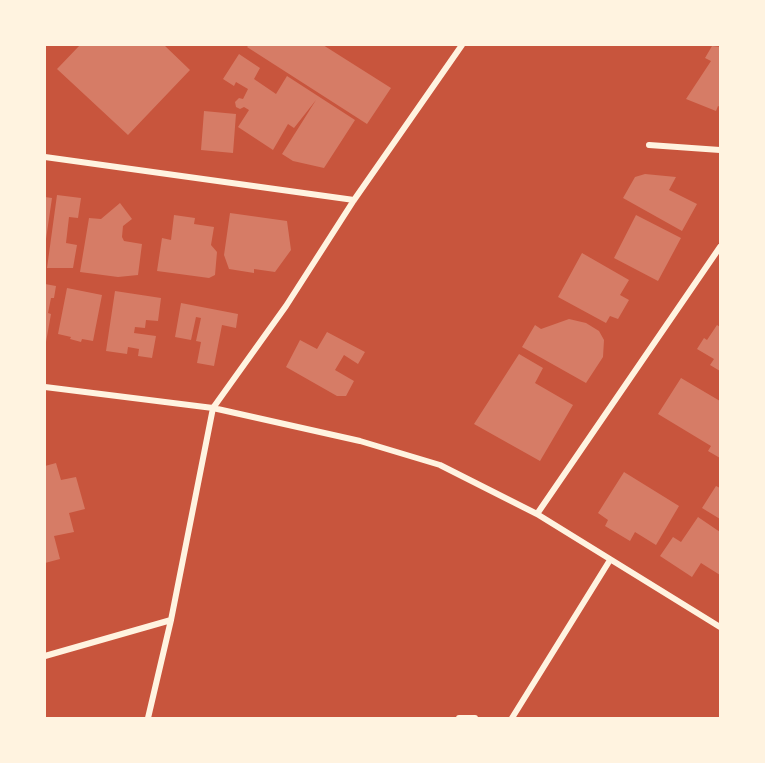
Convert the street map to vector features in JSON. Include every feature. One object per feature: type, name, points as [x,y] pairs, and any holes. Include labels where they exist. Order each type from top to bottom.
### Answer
[{"type":"street","points":[[148,718],[171,620],[213,408],[286,306],[354,200],[462,45]]},
{"type":"street","points":[[649,145],[720,150]]},
{"type":"street","points":[[45,157],[354,200]]},
{"type":"street","points":[[537,514],[720,247]]},
{"type":"street","points":[[45,387],[213,408],[360,441],[440,465],[537,514],[720,627]]},
{"type":"street","points":[[512,718],[610,560]]},
{"type":"street","points":[[45,656],[171,620]]},
{"type":"street","points":[[459,718],[475,718]]},
{"type":"building","points":[[80,45],[164,45],[190,70],[128,135],[57,69]]},
{"type":"building","points":[[249,45],[323,45],[391,88],[367,124],[247,47]]},
{"type":"building","points":[[712,46],[720,47],[720,107],[718,106],[716,111],[686,99],[711,61],[705,58]]},
{"type":"building","points":[[239,54],[260,68],[254,79],[276,94],[287,76],[355,120],[324,168],[293,161],[282,154],[316,100],[294,128],[288,124],[273,150],[238,127],[249,110],[236,107],[235,102],[239,98],[243,99],[248,89],[236,82],[234,86],[223,79]]},
{"type":"building","points":[[204,111],[236,114],[233,153],[201,150]]},
{"type":"building","points":[[645,174],[676,177],[669,190],[697,204],[682,231],[623,198],[635,177]]},
{"type":"building","points":[[57,195],[81,198],[78,218],[69,217],[66,243],[77,245],[73,268],[47,268]]},
{"type":"building","points":[[45,197],[52,198],[46,239],[45,239]]},
{"type":"building","points":[[120,203],[132,219],[123,226],[124,241],[142,244],[138,275],[118,277],[80,272],[89,218],[101,219]]},
{"type":"building","points":[[230,213],[287,221],[291,250],[275,272],[254,269],[254,273],[229,269],[224,255]]},
{"type":"building","points":[[174,215],[195,218],[194,224],[214,227],[211,245],[217,252],[215,275],[209,278],[157,271],[162,238],[171,240]]},
{"type":"building","points":[[636,215],[681,238],[658,281],[614,258]]},
{"type":"building","points":[[582,253],[629,280],[620,295],[629,300],[618,319],[610,316],[606,323],[558,297]]},
{"type":"building","points":[[45,284],[56,286],[48,313],[51,314],[46,342]]},
{"type":"building","points":[[67,288],[102,295],[93,341],[82,339],[81,342],[58,334]]},
{"type":"building","points":[[115,291],[161,298],[158,321],[146,320],[145,328],[135,327],[134,333],[156,336],[152,358],[138,356],[139,349],[128,347],[127,354],[106,351]]},
{"type":"building","points":[[181,303],[238,314],[236,328],[222,325],[214,366],[197,363],[201,342],[196,341],[201,318],[196,317],[191,340],[175,337]]},
{"type":"building","points":[[569,319],[586,323],[599,331],[604,340],[603,357],[586,383],[522,347],[535,325],[541,329]]},
{"type":"building","points":[[717,325],[720,327],[720,371],[710,365],[714,359],[697,349],[704,338],[707,340]]},
{"type":"building","points":[[327,332],[365,352],[358,364],[344,355],[335,370],[354,381],[346,396],[337,396],[286,367],[300,340],[317,349]]},
{"type":"building","points":[[519,354],[543,368],[535,383],[573,405],[540,461],[474,424]]},
{"type":"building","points":[[681,378],[720,401],[720,458],[708,451],[711,446],[658,414]]},
{"type":"building","points":[[56,463],[61,480],[76,477],[85,509],[69,513],[74,532],[54,536],[60,559],[45,563],[45,466]]},
{"type":"building","points":[[624,472],[679,506],[656,545],[635,532],[630,541],[605,526],[608,520],[598,513]]},
{"type":"building","points":[[716,486],[720,488],[720,519],[702,508]]},
{"type":"building","points":[[698,517],[720,532],[720,575],[701,563],[692,577],[660,556],[673,537],[681,542]]}]
